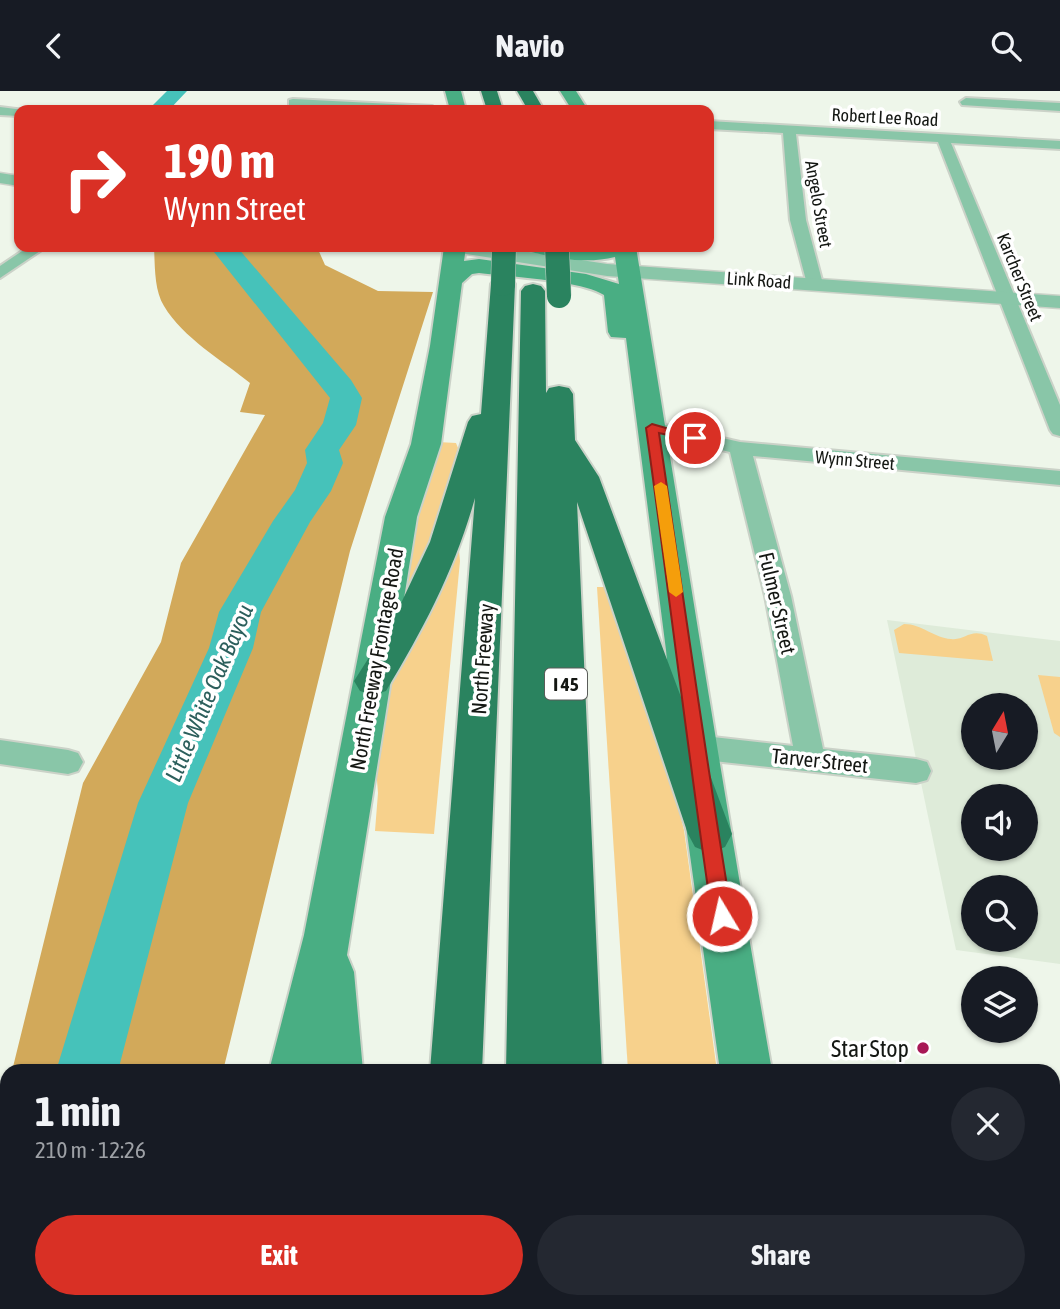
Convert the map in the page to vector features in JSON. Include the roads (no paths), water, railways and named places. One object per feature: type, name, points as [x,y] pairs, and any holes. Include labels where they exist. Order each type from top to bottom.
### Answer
[{"type":"highway","points":[[515,94],[529,105]]},
{"type":"highway","name":"North Freeway","points":[[507,252],[532,290],[559,438],[576,1064]]},
{"type":"highway","name":"North Freeway","points":[[532,1064],[533,252]]},
{"type":"highway","name":"North Freeway","points":[[456,1064],[500,359],[532,290],[554,252]]},
{"type":"highway","points":[[373,681],[410,621],[446,542],[500,359]]},
{"type":"highway","points":[[559,438],[584,477],[710,834]]},
{"type":"main road","name":"North Freeway Frontage Road","points":[[297,1064],[328,935],[401,517],[425,444],[443,346],[449,283],[456,252]]},
{"type":"main road","points":[[572,252],[608,252]]},
{"type":"main road","points":[[626,252],[636,338],[646,377],[684,650],[709,748],[710,834],[745,1064]]},
{"type":"main road","points":[[449,283],[465,268],[479,266],[593,282],[615,293],[621,333],[636,338]]},
{"type":"main road","points":[[328,935],[337,1064]]},
{"type":"street","points":[[290,105],[305,91]]},
{"type":"street","points":[[966,102],[1060,107]]},
{"type":"street","name":"Robert Lee Road","points":[[714,125],[1060,145]]},
{"type":"street","name":"Angelo Street","points":[[789,129],[798,220],[815,284]]},
{"type":"street","name":"Karcher Street","points":[[943,138],[1060,430]]},
{"type":"street","points":[[0,272],[30,252]]},
{"type":"street","name":"Link Road","points":[[493,252],[628,271],[1060,302]]},
{"type":"street","name":"Wynn Street","points":[[652,428],[740,448],[1060,478]]},
{"type":"street","name":"Fulmer Street","points":[[740,448],[778,596],[810,759]]},
{"type":"street","name":"Tarver Street","points":[[709,748],[916,771]]},
{"type":"street","points":[[0,753],[68,762]]},
{"type":"waterway","name":"Little White Oak Bayou","points":[[163,105],[178,91]]},
{"type":"waterway","name":"Little White Oak Bayou","points":[[89,1064],[163,803],[231,648],[240,612],[292,521],[313,491],[325,463],[322,450],[326,440],[339,425],[346,398],[340,387],[227,252]]},
{"type":"place","name":"Star Stop","points":[[923,1048]]}]
